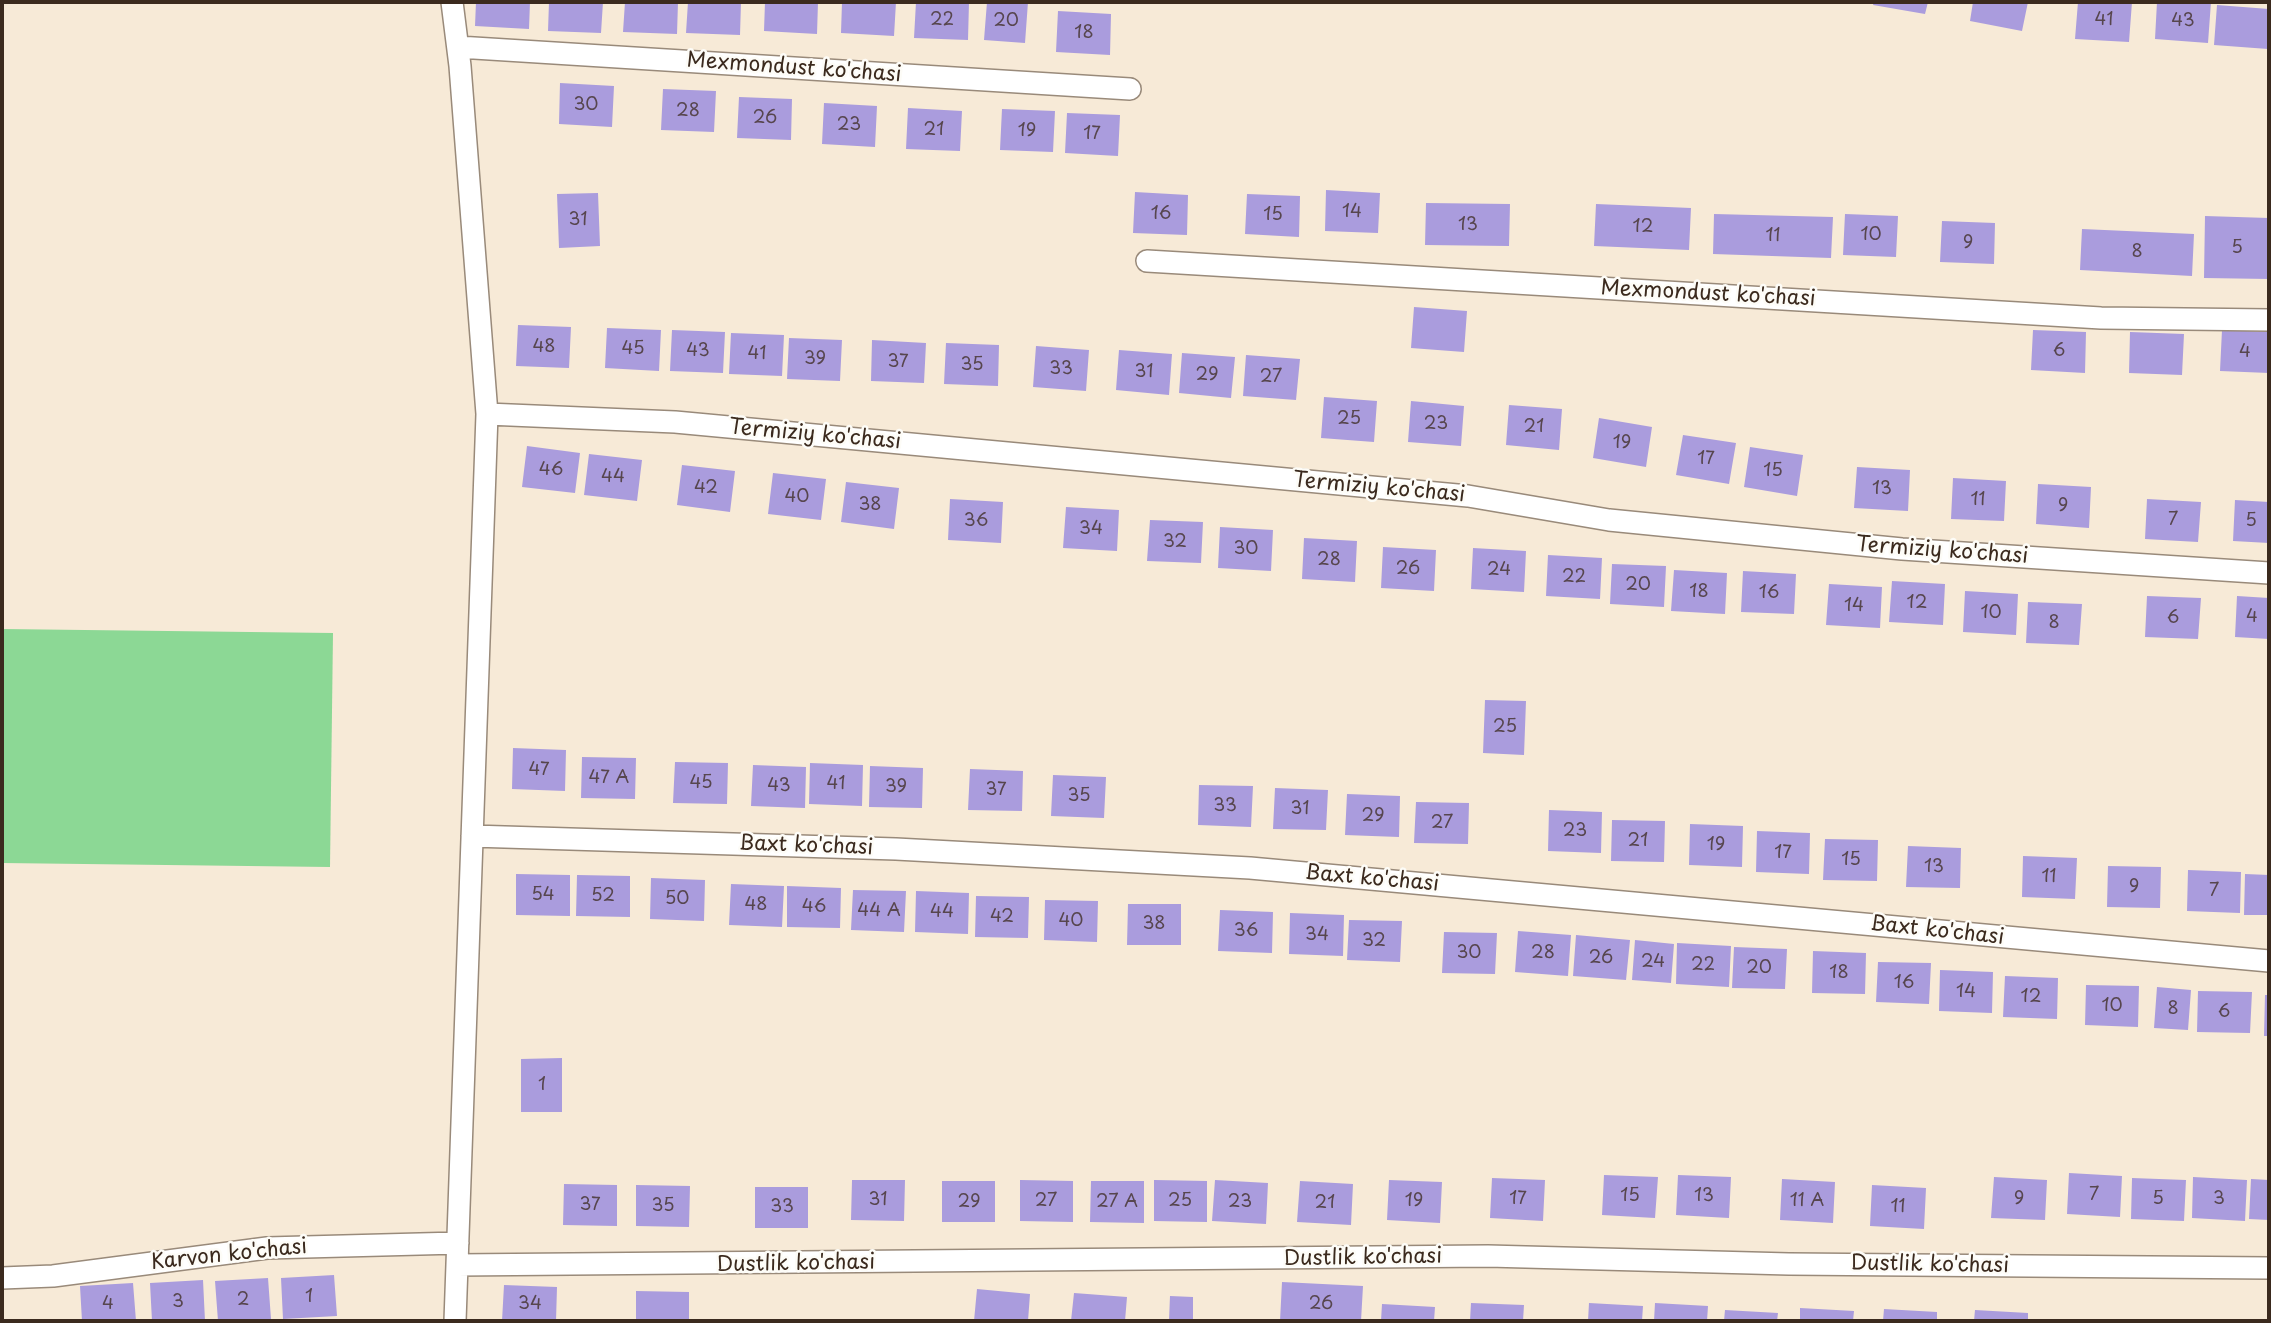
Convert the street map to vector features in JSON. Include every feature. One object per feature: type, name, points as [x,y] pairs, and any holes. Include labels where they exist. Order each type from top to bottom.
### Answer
[{"type":"street","points":[[452,2],[458,47],[487,414],[455,1321]]},
{"type":"street","name":"Mexmondust ko'chasi","points":[[458,47],[1130,89]]},
{"type":"street","name":"Mexmondust ko'chasi","points":[[1147,261],[2088,317],[2269,320]]},
{"type":"street","name":"Termiziy ko'chasi","points":[[487,414],[675,422],[1468,496],[1609,520],[1902,549],[2269,573]]},
{"type":"street","name":"Baxt ko'chasi","points":[[472,836],[896,849],[1250,867],[2269,961]]},
{"type":"street","name":"Karvon ko'chasi","points":[[2,1278],[53,1276],[267,1248],[458,1243]]},
{"type":"street","name":"Dustlik ko'chasi","points":[[457,1265],[1488,1256],[1788,1264],[2269,1268]]},
{"type":"green space","points":[[2,629],[333,633],[330,867],[2,863]]},
{"type":"building","points":[[476,2],[530,2],[529,29],[475,26]]},
{"type":"building","points":[[549,2],[603,2],[601,33],[548,31]]},
{"type":"building","points":[[625,2],[678,2],[677,34],[623,32]]},
{"type":"building","points":[[688,2],[741,2],[740,35],[686,33]]},
{"type":"building","points":[[765,2],[818,2],[817,34],[764,31]]},
{"type":"building","points":[[842,2],[896,2],[894,36],[841,33]]},
{"type":"building","points":[[916,2],[969,2],[968,40],[914,38]]},
{"type":"building","points":[[987,2],[1028,2],[1025,43],[984,40]]},
{"type":"building","points":[[1874,2],[1928,2],[1925,14],[1873,5]]},
{"type":"building","points":[[1973,2],[2028,2],[2022,31],[1970,21]]},
{"type":"building","points":[[2078,2],[2132,2],[2129,42],[2075,39]]},
{"type":"building","points":[[2157,2],[2211,2],[2208,43],[2155,39]]},
{"type":"building","points":[[2217,5],[2269,9],[2268,49],[2214,45]]},
{"type":"building","points":[[1058,11],[1111,14],[1110,55],[1056,52]]},
{"type":"building","points":[[560,83],[614,86],[612,127],[559,124]]},
{"type":"building","points":[[663,89],[716,91],[714,132],[661,130]]},
{"type":"building","points":[[739,97],[792,99],[791,140],[737,138]]},
{"type":"building","points":[[824,103],[877,106],[875,147],[822,144]]},
{"type":"building","points":[[908,108],[962,111],[960,151],[906,149]]},
{"type":"building","points":[[1002,109],[1055,111],[1053,152],[1000,150]]},
{"type":"building","points":[[1067,113],[1120,115],[1118,156],[1065,153]]},
{"type":"building","points":[[1326,190],[1380,193],[1378,233],[1325,231]]},
{"type":"building","points":[[1135,192],[1188,195],[1187,235],[1133,233]]},
{"type":"building","points":[[598,193],[600,246],[559,248],[557,194]]},
{"type":"building","points":[[1247,194],[1300,196],[1299,237],[1245,234]]},
{"type":"building","points":[[1426,203],[1510,204],[1509,246],[1425,245]]},
{"type":"building","points":[[1596,204],[1691,208],[1689,250],[1594,246]]},
{"type":"building","points":[[1714,214],[1833,217],[1831,258],[1713,254]]},
{"type":"building","points":[[1845,214],[1898,216],[1896,257],[1843,255]]},
{"type":"building","points":[[2205,216],[2269,218],[2269,279],[2204,278]]},
{"type":"building","points":[[1942,221],[1995,223],[1994,264],[1940,262]]},
{"type":"building","points":[[2082,229],[2194,234],[2192,276],[2080,270]]},
{"type":"building","points":[[1414,307],[1467,311],[1464,352],[1411,348]]},
{"type":"building","points":[[518,325],[571,327],[569,368],[516,366]]},
{"type":"building","points":[[607,328],[661,330],[659,371],[605,368]]},
{"type":"building","points":[[672,330],[725,332],[723,373],[670,371]]},
{"type":"building","points":[[2033,330],[2086,332],[2085,373],[2031,370]]},
{"type":"building","points":[[2222,330],[2269,332],[2269,373],[2220,371]]},
{"type":"building","points":[[2130,332],[2184,334],[2182,375],[2129,373]]},
{"type":"building","points":[[731,333],[784,335],[782,376],[729,374]]},
{"type":"building","points":[[789,338],[842,340],[840,381],[787,379]]},
{"type":"building","points":[[872,340],[926,343],[924,383],[871,381]]},
{"type":"building","points":[[946,343],[999,345],[998,386],[944,384]]},
{"type":"building","points":[[1036,346],[1089,350],[1086,391],[1033,387]]},
{"type":"building","points":[[1119,350],[1172,354],[1169,395],[1116,390]]},
{"type":"building","points":[[1182,353],[1235,357],[1231,398],[1179,393]]},
{"type":"building","points":[[1246,355],[1300,359],[1296,400],[1243,396]]},
{"type":"building","points":[[1324,397],[1377,401],[1374,442],[1321,438]]},
{"type":"building","points":[[1411,401],[1464,406],[1461,446],[1408,442]]},
{"type":"building","points":[[1509,405],[1562,409],[1559,450],[1506,445]]},
{"type":"building","points":[[1599,418],[1652,427],[1646,467],[1593,458]]},
{"type":"building","points":[[1683,435],[1736,443],[1729,484],[1676,475]]},
{"type":"building","points":[[527,446],[580,453],[575,493],[522,487]]},
{"type":"building","points":[[1750,447],[1803,455],[1797,496],[1744,487]]},
{"type":"building","points":[[589,454],[642,460],[637,501],[584,495]]},
{"type":"building","points":[[682,465],[735,471],[730,512],[677,505]]},
{"type":"building","points":[[1857,467],[1910,470],[1908,511],[1854,508]]},
{"type":"building","points":[[773,473],[826,479],[821,520],[768,514]]},
{"type":"building","points":[[1953,478],[2006,481],[2004,521],[1951,519]]},
{"type":"building","points":[[846,482],[899,488],[894,529],[841,522]]},
{"type":"building","points":[[2038,484],[2091,487],[2089,528],[2036,524]]},
{"type":"building","points":[[950,499],[1003,502],[1001,543],[948,540]]},
{"type":"building","points":[[2147,499],[2201,502],[2198,542],[2145,539]]},
{"type":"building","points":[[2235,500],[2269,502],[2269,543],[2233,541]]},
{"type":"building","points":[[1066,507],[1119,510],[1117,551],[1063,548]]},
{"type":"building","points":[[1150,520],[1203,522],[1201,563],[1147,561]]},
{"type":"building","points":[[1220,527],[1273,530],[1271,571],[1218,568]]},
{"type":"building","points":[[1304,538],[1357,541],[1355,582],[1302,579]]},
{"type":"building","points":[[1383,547],[1436,550],[1434,591],[1381,588]]},
{"type":"building","points":[[1473,548],[1526,551],[1524,592],[1471,589]]},
{"type":"building","points":[[1548,555],[1602,558],[1600,599],[1546,596]]},
{"type":"building","points":[[1612,564],[1666,566],[1664,607],[1610,604]]},
{"type":"building","points":[[1674,570],[1727,573],[1725,614],[1671,611]]},
{"type":"building","points":[[1743,571],[1796,574],[1794,614],[1741,612]]},
{"type":"building","points":[[1892,581],[1945,584],[1943,625],[1889,622]]},
{"type":"building","points":[[1829,584],[1882,587],[1880,628],[1826,625]]},
{"type":"building","points":[[1965,591],[2018,594],[2016,635],[1963,632]]},
{"type":"building","points":[[2147,596],[2201,598],[2198,639],[2145,637]]},
{"type":"building","points":[[2237,596],[2269,598],[2269,639],[2235,637]]},
{"type":"building","points":[[2028,602],[2082,604],[2079,645],[2026,643]]},
{"type":"building","points":[[1485,700],[1526,701],[1524,755],[1483,753]]},
{"type":"building","points":[[513,748],[566,750],[565,791],[512,789]]},
{"type":"building","points":[[582,757],[636,758],[635,799],[581,798]]},
{"type":"building","points":[[675,762],[728,763],[727,804],[673,803]]},
{"type":"building","points":[[810,763],[863,765],[862,806],[809,804]]},
{"type":"building","points":[[753,765],[806,767],[805,808],[751,806]]},
{"type":"building","points":[[870,766],[923,768],[922,808],[869,807]]},
{"type":"building","points":[[970,769],[1023,771],[1022,811],[968,810]]},
{"type":"building","points":[[1053,775],[1106,777],[1104,818],[1051,816]]},
{"type":"building","points":[[1199,785],[1253,786],[1251,827],[1198,825]]},
{"type":"building","points":[[1275,788],[1328,790],[1326,830],[1273,829]]},
{"type":"building","points":[[1347,794],[1400,796],[1399,837],[1345,835]]},
{"type":"building","points":[[1416,802],[1469,803],[1468,844],[1414,843]]},
{"type":"building","points":[[1549,810],[1602,812],[1601,853],[1548,851]]},
{"type":"building","points":[[1612,820],[1665,821],[1664,862],[1611,861]]},
{"type":"building","points":[[1690,824],[1743,826],[1742,867],[1689,865]]},
{"type":"building","points":[[1757,831],[1810,833],[1809,874],[1756,872]]},
{"type":"building","points":[[1825,839],[1878,840],[1877,881],[1823,880]]},
{"type":"building","points":[[1908,846],[1961,848],[1960,888],[1906,887]]},
{"type":"building","points":[[2023,856],[2077,858],[2075,899],[2022,897]]},
{"type":"building","points":[[2108,866],[2161,867],[2160,908],[2107,907]]},
{"type":"building","points":[[2188,870],[2241,872],[2240,913],[2187,911]]},
{"type":"building","points":[[516,874],[570,875],[570,916],[516,915]]},
{"type":"building","points":[[2245,874],[2269,875],[2269,915],[2244,915]]},
{"type":"building","points":[[577,875],[630,876],[630,917],[576,916]]},
{"type":"building","points":[[651,878],[705,880],[704,921],[650,919]]},
{"type":"building","points":[[731,884],[784,886],[782,927],[729,925]]},
{"type":"building","points":[[787,886],[841,888],[840,928],[787,927]]},
{"type":"building","points":[[853,890],[906,891],[904,932],[851,930]]},
{"type":"building","points":[[916,891],[969,893],[968,934],[915,932]]},
{"type":"building","points":[[976,896],[1029,897],[1028,938],[975,937]]},
{"type":"building","points":[[1045,900],[1098,901],[1097,942],[1044,940]]},
{"type":"building","points":[[1128,904],[1181,904],[1181,945],[1127,945]]},
{"type":"building","points":[[1220,910],[1273,912],[1272,953],[1218,951]]},
{"type":"building","points":[[1290,913],[1344,915],[1343,956],[1289,954]]},
{"type":"building","points":[[1349,920],[1402,921],[1400,962],[1347,960]]},
{"type":"building","points":[[1518,931],[1571,935],[1568,976],[1515,972]]},
{"type":"building","points":[[1444,932],[1497,933],[1495,974],[1442,973]]},
{"type":"building","points":[[1576,935],[1630,940],[1626,980],[1573,976]]},
{"type":"building","points":[[1635,940],[1674,944],[1671,983],[1632,980]]},
{"type":"building","points":[[1677,943],[1731,946],[1729,987],[1676,984]]},
{"type":"building","points":[[1734,947],[1787,949],[1785,989],[1732,988]]},
{"type":"building","points":[[1813,951],[1866,953],[1865,994],[1812,993]]},
{"type":"building","points":[[1878,962],[1931,963],[1929,1004],[1876,1002]]},
{"type":"building","points":[[1940,970],[1993,972],[1992,1013],[1939,1011]]},
{"type":"building","points":[[2005,976],[2058,978],[2057,1019],[2003,1017]]},
{"type":"building","points":[[2086,985],[2139,986],[2138,1027],[2085,1025]]},
{"type":"building","points":[[2157,987],[2191,990],[2188,1030],[2154,1028]]},
{"type":"building","points":[[2198,991],[2252,992],[2250,1033],[2197,1032]]},
{"type":"building","points":[[2265,995],[2269,995],[2269,1036],[2264,1036]]},
{"type":"building","points":[[562,1058],[562,1112],[521,1112],[521,1059]]},
{"type":"building","points":[[2069,1173],[2122,1176],[2120,1217],[2067,1214]]},
{"type":"building","points":[[1604,1175],[1658,1177],[1655,1218],[1602,1215]]},
{"type":"building","points":[[1678,1175],[1731,1177],[1729,1218],[1676,1215]]},
{"type":"building","points":[[1994,1177],[2047,1180],[2045,1220],[1991,1218]]},
{"type":"building","points":[[2193,1177],[2247,1180],[2245,1221],[2192,1218]]},
{"type":"building","points":[[1492,1178],[1545,1180],[1543,1221],[1490,1218]]},
{"type":"building","points":[[2132,1178],[2186,1180],[2184,1221],[2131,1219]]},
{"type":"building","points":[[1782,1179],[1835,1182],[1833,1223],[1780,1220]]},
{"type":"building","points":[[2251,1179],[2269,1180],[2269,1220],[2249,1219]]},
{"type":"building","points":[[852,1180],[905,1180],[904,1221],[851,1220]]},
{"type":"building","points":[[1020,1180],[1073,1181],[1073,1222],[1020,1221]]},
{"type":"building","points":[[1154,1180],[1207,1181],[1207,1222],[1154,1221]]},
{"type":"building","points":[[1215,1180],[1268,1183],[1266,1224],[1212,1221]]},
{"type":"building","points":[[1389,1180],[1442,1182],[1440,1223],[1387,1220]]},
{"type":"building","points":[[942,1181],[995,1181],[995,1222],[942,1222]]},
{"type":"building","points":[[1091,1181],[1144,1181],[1144,1223],[1090,1222]]},
{"type":"building","points":[[1300,1181],[1353,1184],[1351,1225],[1297,1222]]},
{"type":"building","points":[[564,1184],[617,1185],[617,1226],[563,1225]]},
{"type":"building","points":[[636,1185],[690,1186],[689,1227],[636,1226]]},
{"type":"building","points":[[1872,1185],[1926,1188],[1924,1229],[1870,1226]]},
{"type":"building","points":[[755,1187],[808,1187],[808,1228],[755,1228]]},
{"type":"building","points":[[334,1275],[337,1316],[283,1319],[281,1278]]},
{"type":"building","points":[[268,1278],[271,1319],[218,1321],[215,1281]]},
{"type":"building","points":[[203,1280],[205,1321],[152,1321],[150,1283]]},
{"type":"building","points":[[1282,1282],[1363,1286],[1361,1321],[1280,1321]]},
{"type":"building","points":[[133,1283],[136,1321],[82,1321],[80,1286]]},
{"type":"building","points":[[504,1285],[557,1287],[556,1321],[502,1321]]},
{"type":"building","points":[[977,1289],[1030,1294],[1028,1321],[974,1321]]},
{"type":"building","points":[[636,1291],[689,1292],[689,1321],[636,1321]]},
{"type":"building","points":[[1074,1293],[1127,1297],[1125,1321],[1071,1321]]},
{"type":"building","points":[[1170,1296],[1193,1297],[1193,1321],[1169,1321]]},
{"type":"building","points":[[1471,1303],[1524,1305],[1523,1321],[1470,1321]]},
{"type":"building","points":[[1589,1303],[1643,1306],[1642,1321],[1588,1321]]},
{"type":"building","points":[[1655,1303],[1708,1306],[1707,1321],[1654,1321]]},
{"type":"building","points":[[1382,1304],[1435,1307],[1434,1321],[1381,1321]]},
{"type":"building","points":[[1800,1308],[1854,1311],[1853,1321],[1800,1321]]},
{"type":"building","points":[[1884,1309],[1937,1312],[1937,1321],[1883,1321]]},
{"type":"building","points":[[1725,1310],[1778,1313],[1777,1321],[1724,1321]]},
{"type":"building","points":[[1975,1310],[2028,1313],[2028,1321],[1974,1321]]}]
